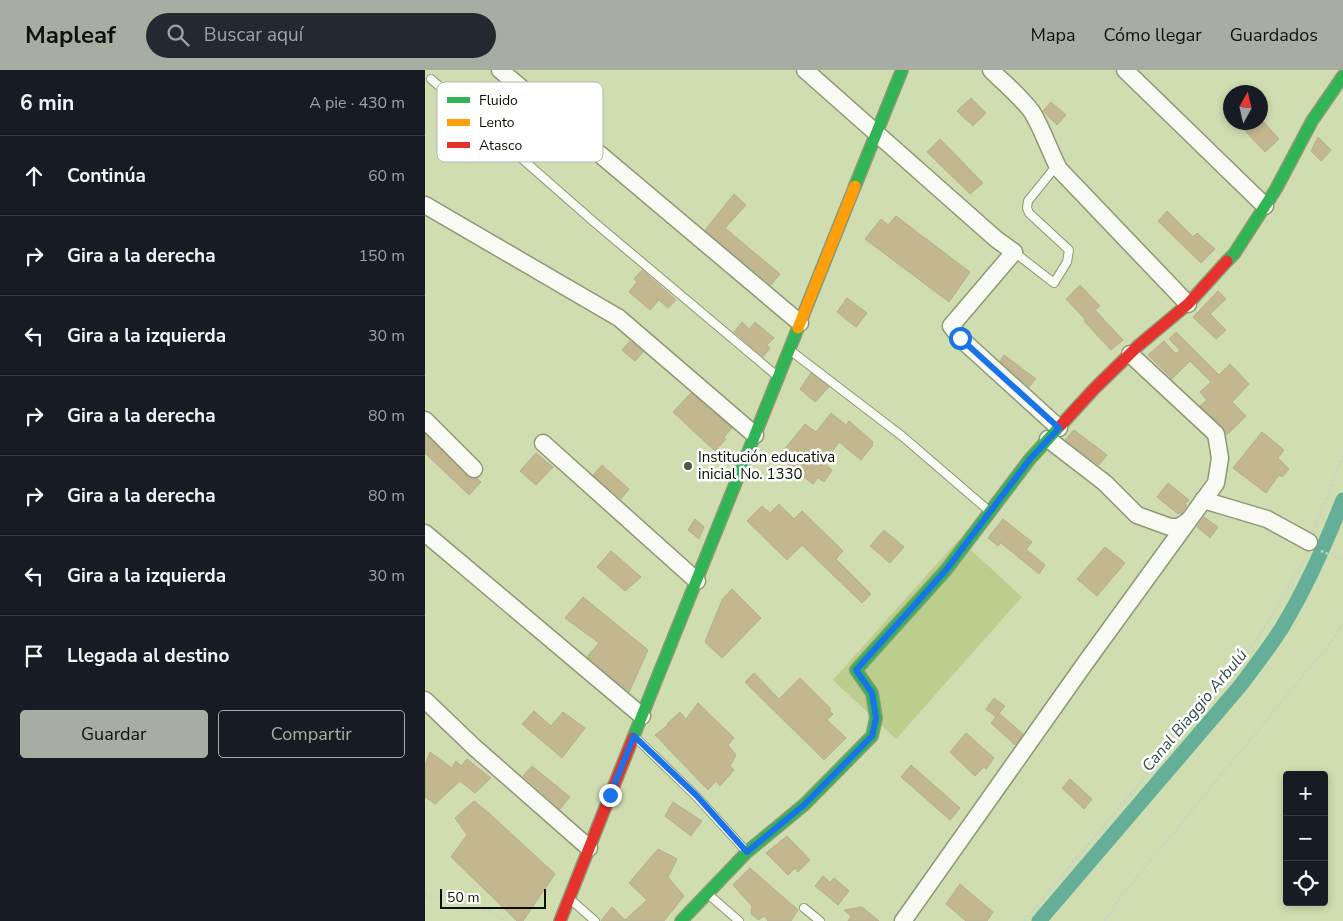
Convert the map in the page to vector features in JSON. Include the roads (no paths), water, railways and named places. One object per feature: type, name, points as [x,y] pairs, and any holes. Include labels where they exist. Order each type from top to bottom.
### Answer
[{"type":"street","points":[[500,70],[514,82]]},
{"type":"street","points":[[805,70],[996,239],[1014,252],[951,326],[960,338],[1053,434],[1137,515],[1170,527],[1179,527],[1188,522]]},
{"type":"street","points":[[560,921],[902,70]]},
{"type":"street","points":[[991,70],[1030,110],[1057,165],[1188,304]]},
{"type":"street","points":[[1125,70],[1265,206]]},
{"type":"street","points":[[681,921],[747,852],[805,804],[872,736],[876,718],[872,693],[856,670],[946,570],[1030,459],[1130,354],[1188,304],[1234,254],[1265,206],[1312,121],[1343,76]]},
{"type":"street","points":[[603,157],[800,323]]},
{"type":"street","points":[[425,205],[619,318],[755,435]]},
{"type":"street","points":[[903,921],[1086,662],[1216,483],[1220,458],[1216,434],[1130,354]]},
{"type":"street","points":[[425,420],[474,469]]},
{"type":"street","points":[[543,443],[697,581]]},
{"type":"street","points":[[1203,500],[1267,519],[1309,544]]},
{"type":"street","points":[[425,532],[643,716]]},
{"type":"street","points":[[425,700],[474,747],[589,848]]},
{"type":"lane","points":[[431,79],[437,84]]},
{"type":"lane","points":[[526,162],[779,377]]},
{"type":"lane","points":[[1014,252],[1054,283],[1067,262],[1069,250],[1029,213],[1027,208],[1028,202],[1057,165]]},
{"type":"lane","points":[[790,350],[902,436],[990,511]]},
{"type":"lane","points":[[634,736],[697,796],[747,852]]},
{"type":"lane","points":[[707,893],[739,921]]},
{"type":"lane","points":[[569,898],[595,921]]},
{"type":"lane","points":[[804,908],[820,921]]},
{"type":"waterway","name":"Canal Biaggio Arbulú","points":[[1039,921],[1240,686],[1268,649],[1292,611],[1308,580],[1343,500]]},
{"type":"place","name":"Institución educativa inicial No. 1330","points":[[688,466]]}]
